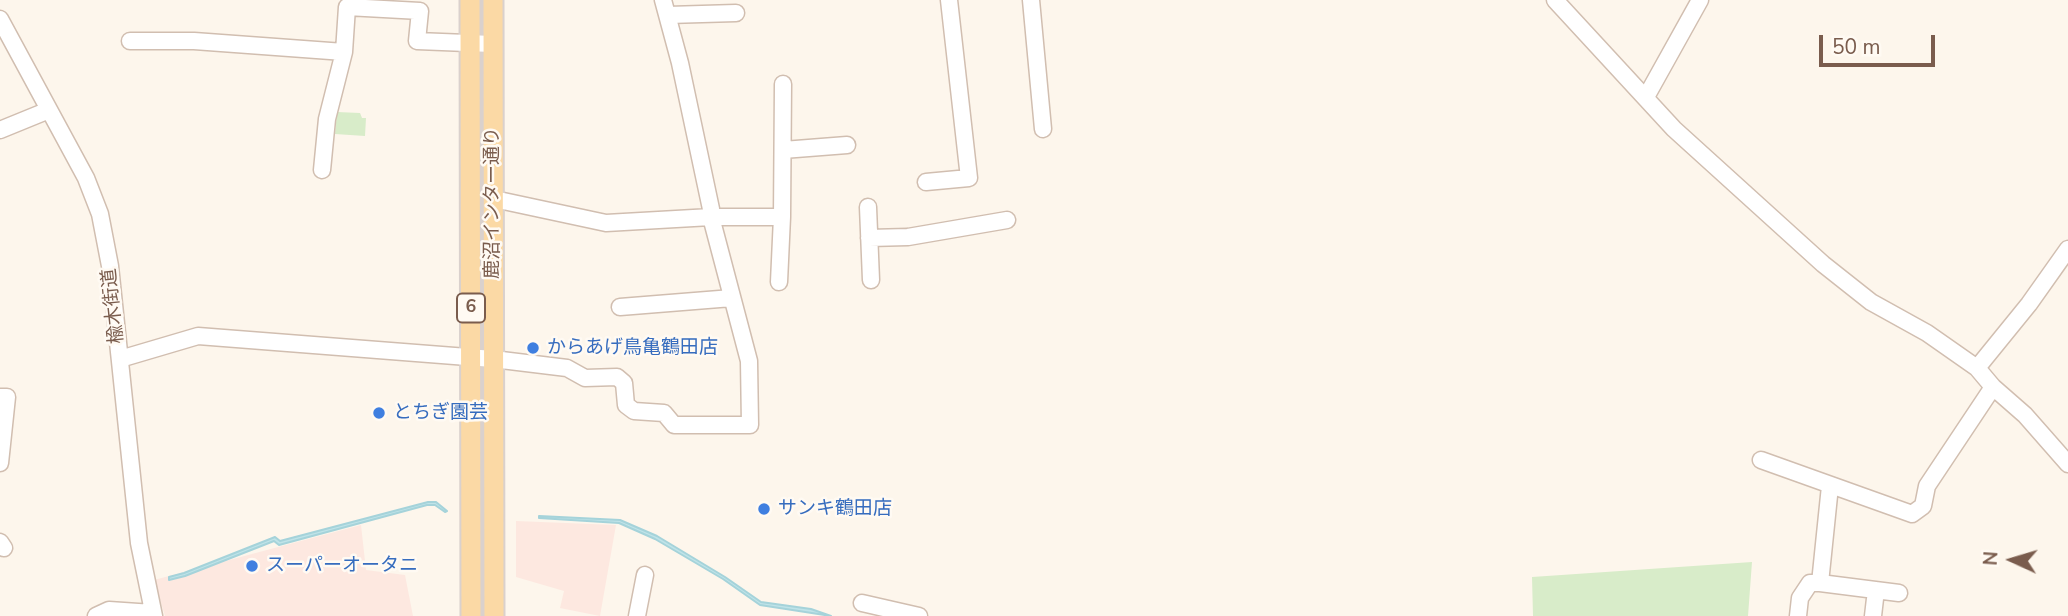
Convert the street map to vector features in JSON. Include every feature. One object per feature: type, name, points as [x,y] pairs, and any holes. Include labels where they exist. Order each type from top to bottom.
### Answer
[{"type":"main road","name":"鹿沼インター通り","points":[[470,0],[471,616]]},
{"type":"main road","name":"鹿沼インター通り","points":[[493,0],[494,616]]},
{"type":"street","points":[[926,182],[970,178],[949,0]]},
{"type":"street","points":[[1031,0],[1043,128]]},
{"type":"street","points":[[1555,0],[1674,129],[1824,264],[1871,302],[1927,333],[1977,368],[1993,387],[2025,415],[2068,464]]},
{"type":"street","points":[[1646,97],[1700,0]]},
{"type":"street","points":[[322,170],[327,119],[344,52],[347,7],[420,11],[417,41],[492,44]]},
{"type":"street","points":[[120,359],[198,336],[493,359],[567,368],[585,378],[617,377],[624,383],[626,405],[634,411],[664,413],[674,425],[750,425],[749,361],[711,217],[666,7],[736,13]]},
{"type":"street","name":"楡木街道","points":[[0,19],[86,178],[100,214],[110,266],[134,508],[153,614]]},
{"type":"street","points":[[130,41],[194,41],[344,52]]},
{"type":"street","points":[[779,282],[783,84]]},
{"type":"street","points":[[0,130],[49,110]]},
{"type":"street","points":[[783,149],[848,145]]},
{"type":"street","points":[[494,199],[606,223],[711,217],[782,217]]},
{"type":"street","points":[[868,207],[871,280]]},
{"type":"street","points":[[869,238],[908,237],[1007,220]]},
{"type":"street","points":[[1977,368],[2029,304],[2068,249]]},
{"type":"street","points":[[620,307],[732,298]]},
{"type":"street","points":[[1761,460],[1912,514],[1923,506],[1927,486],[1993,387]]},
{"type":"street","points":[[0,397],[7,397],[0,463]]},
{"type":"street","points":[[1820,583],[1830,486]]},
{"type":"street","points":[[636,616],[645,575]]},
{"type":"street","points":[[1798,616],[1800,598],[1811,583],[1899,593]]},
{"type":"street","points":[[1873,616],[1876,590]]},
{"type":"street","points":[[862,603],[919,616]]},
{"type":"street","points":[[96,616],[109,610],[153,614]]},
{"type":"shaded area","points":[[516,521],[616,525],[600,616],[560,608],[564,591],[516,577]]},
{"type":"shaded area","points":[[361,525],[366,570],[405,575],[413,616],[165,616],[154,580]]},
{"type":"green space","points":[[337,112],[360,113],[362,118],[366,118],[365,136],[335,134]]},
{"type":"green space","points":[[1752,562],[1748,616],[1533,616],[1532,577]]},
{"type":"water","points":[[436,502],[447,511],[435,505],[427,505],[279,545],[274,541],[169,580],[169,577],[275,537],[280,541]]},
{"type":"water","points":[[539,516],[620,520],[657,536],[761,602],[811,609],[831,616],[760,605],[723,579],[655,539],[619,523]]},
{"type":"place","name":"からあげ鳥亀鶴田店","points":[[533,348]]},
{"type":"place","name":"とちぎ園芸","points":[[379,413]]},
{"type":"place","name":"サンキ鶴田店","points":[[764,509]]},
{"type":"place","name":"スーパーオータニ","points":[[252,566]]}]
